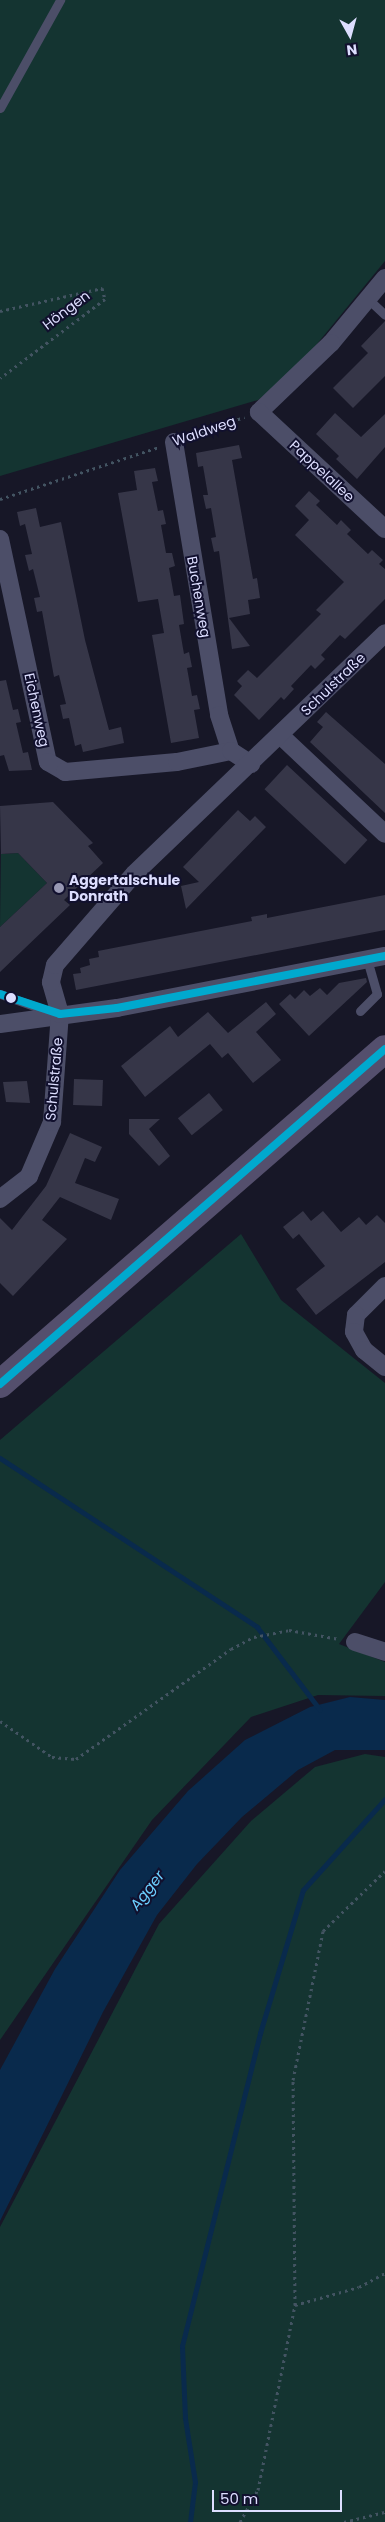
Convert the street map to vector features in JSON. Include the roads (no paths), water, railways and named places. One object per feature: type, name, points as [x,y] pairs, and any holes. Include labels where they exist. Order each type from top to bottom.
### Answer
[{"type":"main road","points":[[0,1384],[385,1049]]},
{"type":"street","points":[[368,299],[385,278]]},
{"type":"street","name":"Pappelallee","points":[[368,299],[331,343],[259,412],[385,529]]},
{"type":"street","name":"Buchenweg","points":[[174,442],[219,715],[231,751]]},
{"type":"street","name":"Eichenweg","points":[[0,540],[48,762],[64,772],[177,762],[231,751]]},
{"type":"street","name":"Schulstraße","points":[[0,1199],[30,1176],[52,1122],[60,1014],[52,982],[55,965],[71,944],[134,874],[251,764],[385,633]]},
{"type":"street","points":[[280,735],[385,834]]},
{"type":"street","points":[[231,751],[251,764]]},
{"type":"street","points":[[0,1024],[60,1014],[117,1008],[385,956]]},
{"type":"street","points":[[385,1286],[356,1315],[354,1332],[364,1350],[385,1367]]},
{"type":"street","points":[[355,1642],[385,1652]]},
{"type":"lane","points":[[0,108],[60,0]]},
{"type":"lane","points":[[368,299],[385,315]]},
{"type":"lane","points":[[360,1011],[378,994],[367,959]]},
{"type":"lane","points":[[0,994],[60,1014]]},
{"type":"water","name":"Agger","points":[[350,1697],[385,1700],[385,1750],[335,1750],[298,1770],[242,1817],[197,1864],[157,1915],[103,2012],[0,2221],[0,2070],[55,1969],[120,1870],[188,1791],[245,1740],[310,1707]]},
{"type":"waterway","points":[[0,1458],[257,1627],[320,1710]]},
{"type":"waterway","points":[[190,2522],[195,2482],[185,2418],[182,2346],[260,2033],[303,1890],[385,1799]]},
{"type":"place","name":"Aggertalschule Donrath","points":[[59,888]]}]
